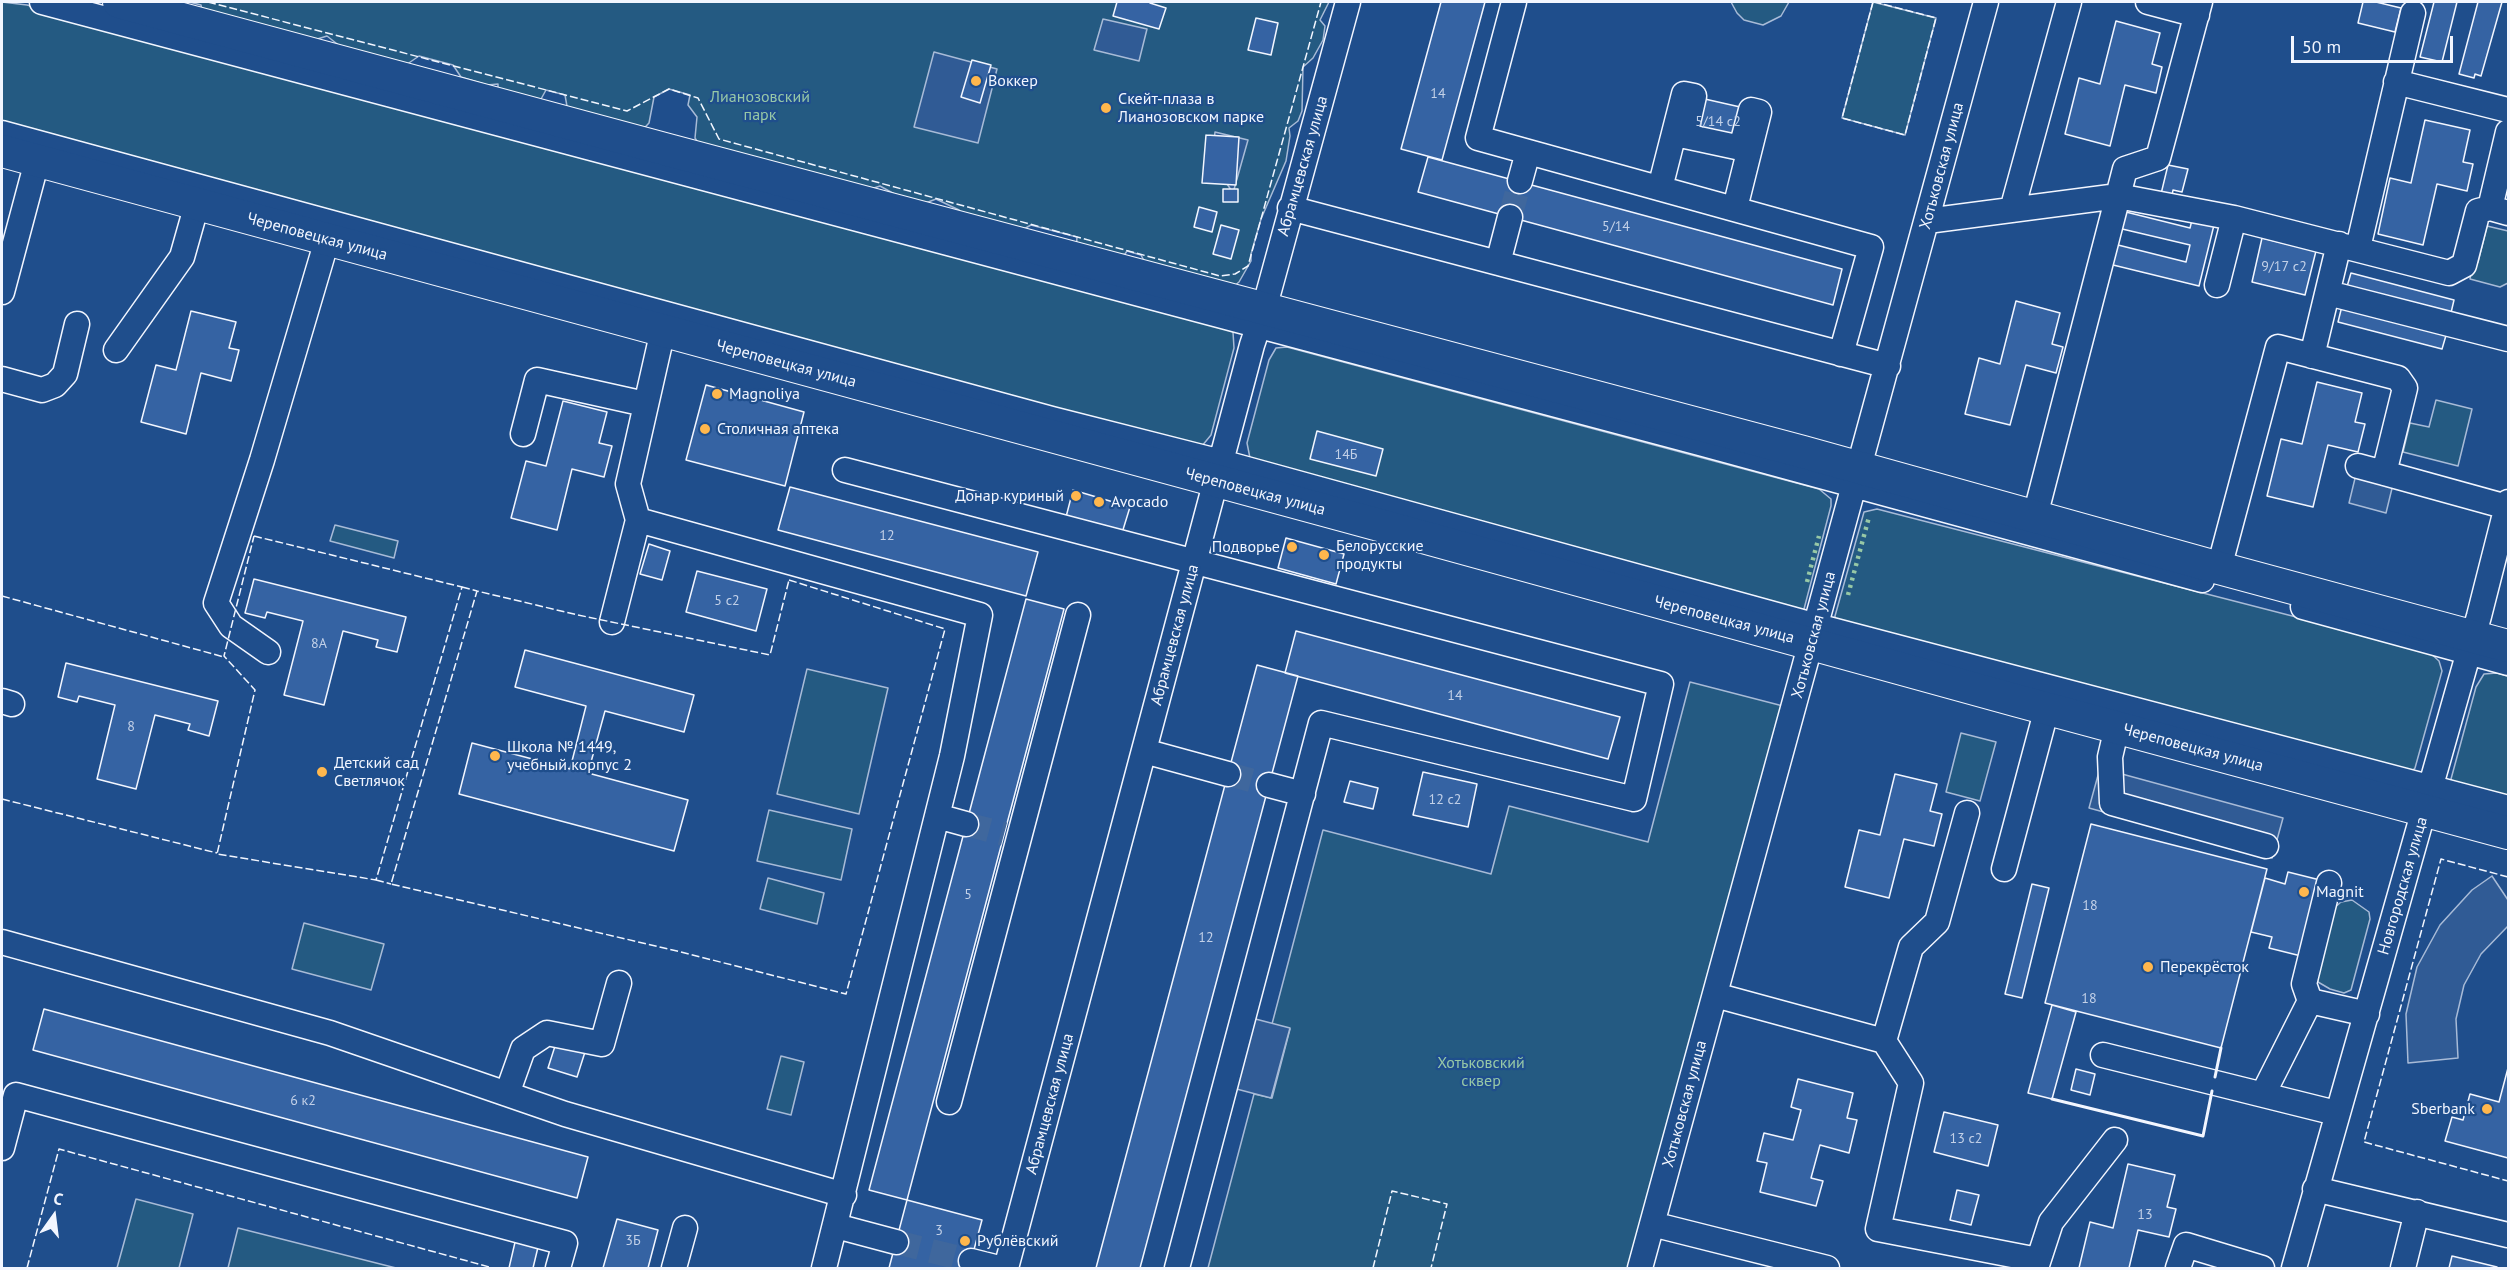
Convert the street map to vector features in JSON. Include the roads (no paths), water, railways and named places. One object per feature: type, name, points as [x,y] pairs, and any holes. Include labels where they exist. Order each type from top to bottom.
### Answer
[{"type":"main road","points":[[119,2],[1261,317],[1857,476],[2035,516],[2219,568],[2469,644],[2508,646]]},
{"type":"main road","name":"Череповецкая улица","points":[[2,152],[663,330],[1219,471],[1815,635],[2047,708],[2117,727],[2427,799],[2508,833]]},
{"type":"street","points":[[42,2],[1261,317]]},
{"type":"street","name":"Абрамцевская улица","points":[[1006,1269],[1194,563],[1348,2]]},
{"type":"street","points":[[1514,2],[1478,138],[1871,247],[1841,354]]},
{"type":"street","name":"Хотьковская улица","points":[[1640,1269],[1986,2]]},
{"type":"street","points":[[2012,210],[2069,2]]},
{"type":"street","points":[[2035,516],[2125,169],[2158,158],[2199,8],[2148,2]]},
{"type":"street","points":[[2312,356],[2328,293],[2348,246],[2396,82],[2413,13]]},
{"type":"street","points":[[2396,82],[2508,110]]},
{"type":"street","points":[[1660,188],[1684,94],[1694,96],[1685,136],[1741,148],[1751,110],[1759,112],[1735,208]]},
{"type":"street","points":[[1927,221],[2118,196],[2234,218],[2449,273],[2464,265],[2478,212],[2499,210],[2508,132]]},
{"type":"street","name":"Череповецкая улица","points":[[2,133],[1052,418],[1219,471]]},
{"type":"street","points":[[1520,182],[1528,152]]},
{"type":"street","points":[[2,292],[37,161]]},
{"type":"street","points":[[116,350],[182,257],[197,204]]},
{"type":"street","points":[[1290,208],[1888,366]]},
{"type":"street","points":[[1498,263],[1510,217]]},
{"type":"street","points":[[2217,285],[2234,218]]},
{"type":"street","points":[[268,652],[231,626],[216,603],[262,460],[327,240]]},
{"type":"street","points":[[2328,293],[2508,339]]},
{"type":"street","points":[[2,379],[42,390],[56,385],[65,374],[77,324]]},
{"type":"street","points":[[612,622],[638,520],[628,484],[663,330]]},
{"type":"street","points":[[2219,568],[2277,347],[2398,378],[2405,388],[2384,473]]},
{"type":"street","points":[[523,434],[537,380],[645,404]]},
{"type":"street","points":[[2358,466],[2508,505]]},
{"type":"street","points":[[845,470],[1661,684],[1634,799],[1322,723],[1177,1269]]},
{"type":"street","points":[[1857,476],[2469,644],[2508,663]]},
{"type":"street","name":"Новгородская улица","points":[[2294,1269],[2508,505]]},
{"type":"street","points":[[638,520],[981,615],[937,816],[837,1226],[824,1269]]},
{"type":"street","points":[[949,1102],[1012,836],[1078,615]]},
{"type":"street","name":"Череповецкая улица","points":[[1815,635],[2427,799],[2508,808]]},
{"type":"street","points":[[2004,869],[2047,708]]},
{"type":"street","points":[[2117,727],[2110,757],[2112,803],[2266,846]]},
{"type":"street","points":[[1144,751],[1228,774]]},
{"type":"street","points":[[1269,785],[1303,794]]},
{"type":"street","points":[[1884,1041],[1911,947],[1937,922],[1967,813]]},
{"type":"street","points":[[937,816],[966,824]]},
{"type":"street","points":[[2263,1094],[2310,1001],[2304,984],[2329,883]]},
{"type":"street","points":[[2,942],[330,1033],[566,1114],[844,1195]]},
{"type":"street","points":[[507,1094],[523,1049],[547,1033],[602,1044],[619,983]]},
{"type":"street","points":[[1715,995],[1884,1041],[1911,1083],[1878,1229],[2037,1264],[2051,1222],[2115,1140]]},
{"type":"street","points":[[2310,1001],[2367,1014]]},
{"type":"street","points":[[2103,1055],[2336,1113]]},
{"type":"street","points":[[2,1148],[16,1095],[565,1243],[558,1269]]},
{"type":"street","points":[[2315,1189],[2508,1235]]},
{"type":"street","points":[[2403,1269],[2417,1212]]},
{"type":"street","points":[[1652,1224],[1827,1269]]},
{"type":"street","points":[[837,1226],[896,1242]]},
{"type":"street","points":[[674,1269],[685,1228]]},
{"type":"street","points":[[2178,1269],[2186,1245],[2262,1269]]},
{"type":"street","points":[[971,1261],[999,1269]]},
{"type":"tunnel","points":[[1510,217],[1520,181]]},
{"type":"tunnel","points":[[1228,774],[1269,785]]},
{"type":"tunnel","points":[[966,824],[1004,834]]},
{"type":"tunnel","points":[[896,1242],[971,1261]]},
{"type":"place","name":"Воккер","points":[[976,81]]},
{"type":"place","name":"Скейт-плаза в Лианозовском парке","points":[[1106,108]]},
{"type":"place","name":"Magnoliya","points":[[717,394]]},
{"type":"place","name":"Столичная аптека","points":[[705,429]]},
{"type":"place","name":"Донар куриный","points":[[1076,496]]},
{"type":"place","name":"Avocado","points":[[1099,502]]},
{"type":"place","name":"Подворье","points":[[1292,547]]},
{"type":"place","name":"Белорусские продукты","points":[[1324,555]]},
{"type":"place","name":"Школа № 1449, учебный корпус 2","points":[[495,756]]},
{"type":"place","name":"Детский сад Светлячок","points":[[322,772]]},
{"type":"place","name":"Magnit","points":[[2304,892]]},
{"type":"place","name":"Перекрёсток","points":[[2148,967]]},
{"type":"place","name":"Sberbank","points":[[2487,1109]]},
{"type":"place","name":"Рублёвский","points":[[965,1241]]},
{"type":"park label","name":"Лианозовский парк","points":[[760,106]]},
{"type":"park label","name":"Хотьковский сквер","points":[[1481,1072]]}]
